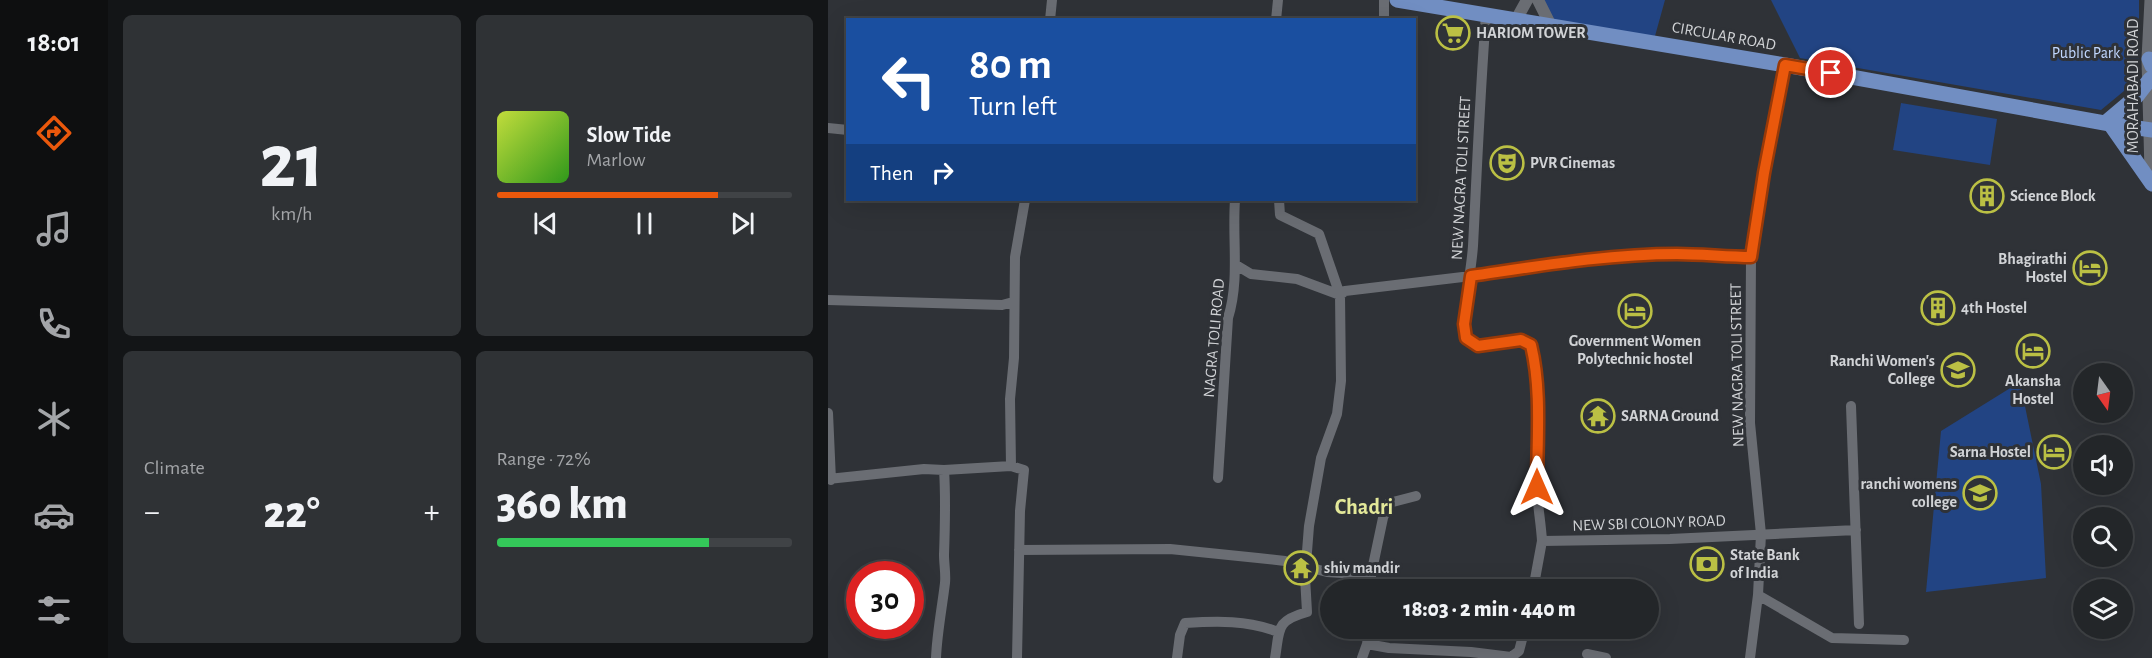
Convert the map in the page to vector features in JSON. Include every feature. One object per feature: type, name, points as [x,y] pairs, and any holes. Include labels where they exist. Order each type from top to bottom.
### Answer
[{"type":"main road","name":"CIRCULAR ROAD","points":[[1397,0],[1785,65],[2151,130]]},
{"type":"main road","name":"MORAHABADI ROAD","points":[[2152,0],[2150,68],[2152,166]]},
{"type":"main road","points":[[2150,68],[2137,96],[2107,124],[2152,184]]},
{"type":"street","points":[[1050,18],[1052,0]]},
{"type":"street","points":[[1276,18],[1278,0]]},
{"type":"street","points":[[1384,0],[1384,18]]},
{"type":"street","points":[[1516,20],[1527,0]]},
{"type":"street","points":[[1538,0],[1551,26]]},
{"type":"street","name":"NEW NAGRA TOLI STREET","points":[[1486,15],[1478,121],[1471,276],[1558,263],[1612,258],[1678,254],[1751,257]]},
{"type":"street","name":"NEW NAGRA TOLI STREET","points":[[1750,658],[1758,595],[1761,534],[1750,423],[1751,257],[1764,173],[1785,65]]},
{"type":"street","points":[[828,129],[846,130]]},
{"type":"street","points":[[1011,466],[1010,399],[1014,358],[1015,257],[1025,201]]},
{"type":"street","name":"NAGRA TOLI ROAD","points":[[1218,478],[1228,318],[1233,302],[1236,265],[1236,201]]},
{"type":"street","points":[[1275,658],[1278,632],[1282,623],[1290,617],[1307,612],[1305,568],[1309,526],[1321,458],[1337,414],[1341,381],[1342,293],[1319,234],[1280,215],[1279,201]]},
{"type":"street","points":[[1236,265],[1251,274],[1297,279],[1342,293],[1471,276],[1464,324],[1466,338],[1478,346],[1521,340],[1531,345],[1534,358],[1538,423],[1537,487],[1542,541],[1535,579]]},
{"type":"street","points":[[828,300],[1002,305],[1013,302]]},
{"type":"street","points":[[1851,406],[1859,624]]},
{"type":"street","points":[[828,412],[830,479],[924,469],[1011,466],[1024,470],[1020,511],[1017,658]]},
{"type":"street","points":[[936,658],[945,581],[944,470]]},
{"type":"street","points":[[1371,579],[1383,518],[1389,503],[1416,496]]},
{"type":"street","name":"NEW SBI COLONY ROAD","points":[[1542,541],[1856,531]]},
{"type":"street","points":[[1019,550],[1170,549],[1285,561],[1327,572],[1371,575]]},
{"type":"street","points":[[1758,595],[1832,638],[1904,640]]},
{"type":"street","points":[[1177,658],[1180,635],[1185,623],[1232,621],[1262,626],[1278,632]]},
{"type":"street","points":[[1362,658],[1368,639]]},
{"type":"street","points":[[1367,645],[1425,654],[1511,657],[1519,651],[1522,639]]},
{"type":"street","points":[[1587,654],[1606,658]]},
{"type":"green space","points":[[1542,0],[1665,0],[1655,36],[1554,24]]},
{"type":"green space","name":"Public Park","points":[[1771,0],[2139,0],[2139,74],[2124,91],[2101,110],[1800,58]]},
{"type":"green space","points":[[1901,103],[1997,119],[1990,165],[1893,150]]},
{"type":"green space","points":[[2020,382],[2041,484],[2046,578],[1926,592],[1941,431]]},
{"type":"place","name":"HARIOM TOWER","points":[[1453,33]]},
{"type":"place","name":"PVR Cinemas","points":[[1507,163]]},
{"type":"place","name":"Science Block","points":[[1987,196]]},
{"type":"place","name":"Bhagirathi Hostel","points":[[2090,268]]},
{"type":"place","name":"4th Hostel","points":[[1938,308]]},
{"type":"place","name":"Government Women Polytechnic hostel","points":[[1635,311]]},
{"type":"place","name":"Akansha Hostel","points":[[2033,351]]},
{"type":"place","name":"Ranchi Women's College","points":[[1958,370]]},
{"type":"place","name":"SARNA Ground","points":[[1598,416]]},
{"type":"place","name":"Sarna Hostel","points":[[2054,452]]},
{"type":"place","name":"ranchi womens college","points":[[1980,493]]},
{"type":"place","name":"State Bank of India","points":[[1707,564]]},
{"type":"place","name":"shiv mandir","points":[[1301,568]]},
{"type":"district","name":"Chadri","points":[[1364,507]]},
{"type":"route","points":[[1537,487],[1538,423],[1534,358],[1531,345],[1521,340],[1478,346],[1466,338],[1464,324],[1471,276],[1558,263],[1612,258],[1678,254],[1751,257],[1764,173],[1785,65],[1831,73]]}]
